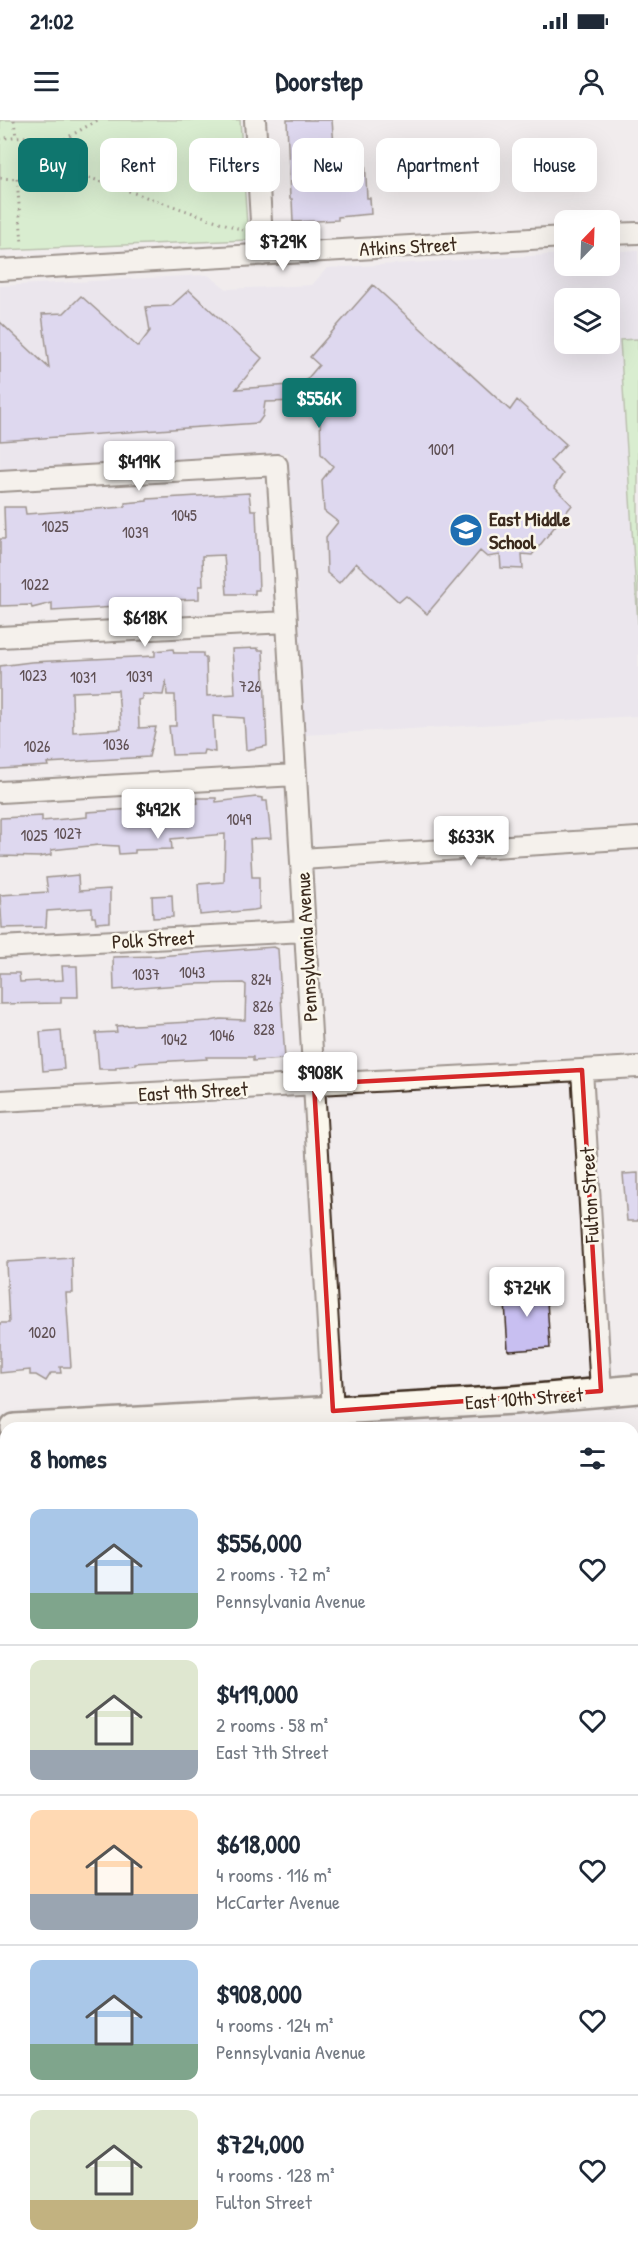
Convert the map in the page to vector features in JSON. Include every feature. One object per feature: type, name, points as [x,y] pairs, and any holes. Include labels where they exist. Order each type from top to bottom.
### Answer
[{"type":"street","points":[[255,120],[263,255]]},
{"type":"street","points":[[620,234],[638,233]]},
{"type":"street","name":"Atkins Street","points":[[0,270],[554,238]]},
{"type":"street","name":"Pennsylvania Avenue","points":[[0,481],[277,465],[333,1419]]},
{"type":"street","points":[[0,637],[288,622]]},
{"type":"street","points":[[0,792],[296,775]]},
{"type":"street","points":[[301,859],[638,838]]},
{"type":"street","name":"Polk Street","points":[[0,947],[305,931]]},
{"type":"street","name":"East 9th Street","points":[[0,1101],[638,1066]]},
{"type":"street","name":"Fulton Street","points":[[582,1070],[601,1391]]},
{"type":"street","name":"East 10th Street","points":[[227,1422],[333,1419],[638,1389]]},
{"type":"path","points":[[14,120],[16,137]]},
{"type":"path","points":[[66,138],[98,120]]},
{"type":"path","points":[[0,139],[33,138]]},
{"type":"path","points":[[88,177],[244,231]]},
{"type":"path","points":[[0,178],[17,179],[22,243]]},
{"type":"highlighted area","points":[[582,1070],[601,1391],[333,1411],[314,1084]]},
{"type":"shaded area","name":"East Middle School","points":[[638,250],[638,716],[305,735],[298,588],[288,453],[267,453],[260,457],[0,472],[0,286],[203,275],[208,275],[227,289],[312,285],[327,268],[554,255],[554,276],[620,276],[620,251]]},
{"type":"green space","points":[[0,120],[240,120],[241,138],[189,138],[189,192],[245,192],[248,240],[0,250]]},
{"type":"green space","points":[[638,339],[638,624],[620,340]]},
{"type":"building","points":[[287,120],[332,120],[333,138],[292,138],[292,192],[364,192],[365,157],[367,198],[370,198],[371,214],[338,217],[338,220],[293,222],[292,199],[290,199]]},
{"type":"building","points":[[373,285],[510,410],[517,400],[566,444],[550,461],[563,474],[554,487],[572,505],[532,555],[522,554],[523,569],[501,568],[500,555],[487,557],[480,551],[427,614],[406,596],[399,602],[356,563],[339,583],[327,573],[326,537],[338,522],[324,511],[322,480],[333,466],[321,454],[320,415],[299,401],[265,402],[263,416],[258,423],[0,441],[0,322],[49,368],[42,314],[64,313],[81,296],[138,347],[150,331],[146,307],[171,306],[189,290],[262,358],[236,389],[303,384],[319,365],[310,357]]},
{"type":"building","points":[[249,493],[251,510],[256,510],[259,590],[255,590],[255,594],[227,594],[224,555],[202,556],[203,586],[199,586],[199,599],[172,600],[172,604],[132,609],[132,606],[52,611],[52,603],[32,608],[31,605],[0,606],[0,539],[5,539],[4,507],[25,507],[26,514],[125,507],[125,503],[147,501],[147,499]]},
{"type":"building","points":[[258,648],[258,650],[263,650],[267,746],[246,750],[244,718],[213,716],[215,752],[204,750],[203,754],[172,755],[169,726],[176,726],[175,695],[167,695],[166,680],[163,695],[142,694],[142,699],[138,700],[139,728],[156,727],[149,757],[47,763],[48,766],[0,769],[0,666],[31,662],[155,656],[155,651],[173,649],[174,653],[203,653],[203,657],[206,657],[207,696],[235,694],[232,649]],"holes":[[[118,690],[121,729],[73,732],[72,692]]]},
{"type":"building","points":[[256,797],[267,801],[271,838],[250,839],[252,877],[259,877],[259,909],[200,915],[198,884],[224,882],[225,834],[171,839],[172,849],[135,850],[135,853],[119,854],[118,846],[99,845],[51,850],[51,855],[39,857],[0,856],[0,818],[42,816],[42,821],[87,817],[87,812],[149,808],[149,801],[167,801],[168,806],[198,803],[197,798],[216,798],[216,802]]},
{"type":"building","points":[[78,875],[79,891],[110,889],[110,922],[96,923],[95,917],[92,917],[92,908],[47,911],[46,927],[2,928],[0,895],[48,892],[46,878]]},
{"type":"building","points":[[172,895],[173,917],[153,918],[152,896]]},
{"type":"building","points":[[274,947],[278,949],[285,1059],[253,1061],[253,1057],[206,1057],[207,1059],[136,1063],[136,1065],[116,1067],[116,1069],[99,1069],[96,1033],[117,1032],[116,1026],[221,1019],[245,1020],[246,985],[243,983],[114,990],[113,957]]},
{"type":"building","points":[[62,966],[77,966],[78,997],[61,997],[61,1003],[0,1004],[0,973],[19,973],[20,982],[63,980]]},
{"type":"building","points":[[61,1030],[64,1069],[43,1071],[40,1032]]},
{"type":"building","points":[[638,1173],[638,1221],[627,1221],[623,1174]]},
{"type":"building","points":[[72,1258],[73,1293],[66,1293],[71,1367],[60,1367],[61,1373],[51,1373],[46,1381],[36,1375],[30,1375],[30,1370],[0,1373],[0,1323],[9,1323],[6,1262]]},
{"type":"building","points":[[546,1285],[550,1348],[508,1350],[504,1287]]},
{"type":"place","name":"East Middle School","points":[[466,530]]}]
